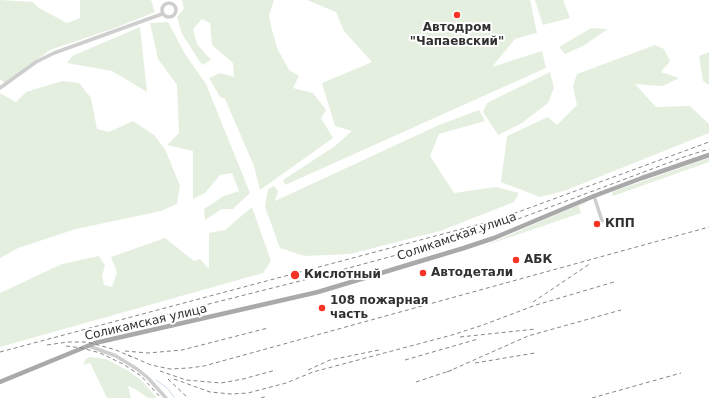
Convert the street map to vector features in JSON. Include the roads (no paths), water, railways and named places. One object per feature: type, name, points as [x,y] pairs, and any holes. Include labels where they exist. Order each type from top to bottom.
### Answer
[{"type":"main road","name":"Соликамская улица","points":[[0,382],[88,346],[240,311],[351,283],[486,240],[594,196],[709,155]]},
{"type":"street","points":[[0,88],[36,62],[54,53],[162,14]]},
{"type":"street","points":[[594,196],[602,221]]},
{"type":"street","points":[[88,346],[116,356],[134,366],[148,378],[166,398]]},
{"type":"waterway","points":[[156,380],[167,388],[175,398]]},
{"type":"railway","points":[[0,352],[499,219],[709,142]]},
{"type":"railway","points":[[106,330],[308,279],[467,236],[502,225],[709,149]]},
{"type":"railway","points":[[128,355],[151,365],[170,369],[204,366],[709,227]]},
{"type":"railway","points":[[533,302],[591,263]]},
{"type":"railway","points":[[174,379],[210,392],[231,394],[248,393],[286,383],[313,372],[452,335],[536,305],[614,282]]},
{"type":"railway","points":[[447,372],[528,336],[621,310]]},
{"type":"railway","points":[[125,351],[148,353],[182,350],[268,328]]},
{"type":"railway","points":[[460,337],[536,329]]},
{"type":"railway","points":[[405,360],[478,339]]},
{"type":"railway","points":[[47,345],[68,342],[87,342],[116,350],[132,357]]},
{"type":"railway","points":[[66,346],[82,348],[100,353],[123,364],[141,376],[161,398]]},
{"type":"railway","points":[[308,370],[330,360],[379,350]]},
{"type":"railway","points":[[475,363],[535,353]]},
{"type":"railway","points":[[160,371],[186,380],[221,383],[276,370]]},
{"type":"railway","points":[[416,382],[452,370]]},
{"type":"railway","points":[[592,398],[681,373]]},
{"type":"railway","points":[[168,379],[188,398]]},
{"type":"railway","points":[[261,398],[267,396]]},
{"type":"place","name":"Автодром \"Чапаевский\"","points":[[457,15]]},
{"type":"place","name":"КПП","points":[[597,224]]},
{"type":"place","name":"АБК","points":[[516,260]]},
{"type":"place","name":"Автодетали","points":[[423,273]]},
{"type":"place","name":"Кислотный","points":[[295,275]]},
{"type":"place","name":"108 пожарная часть","points":[[322,308]]}]
